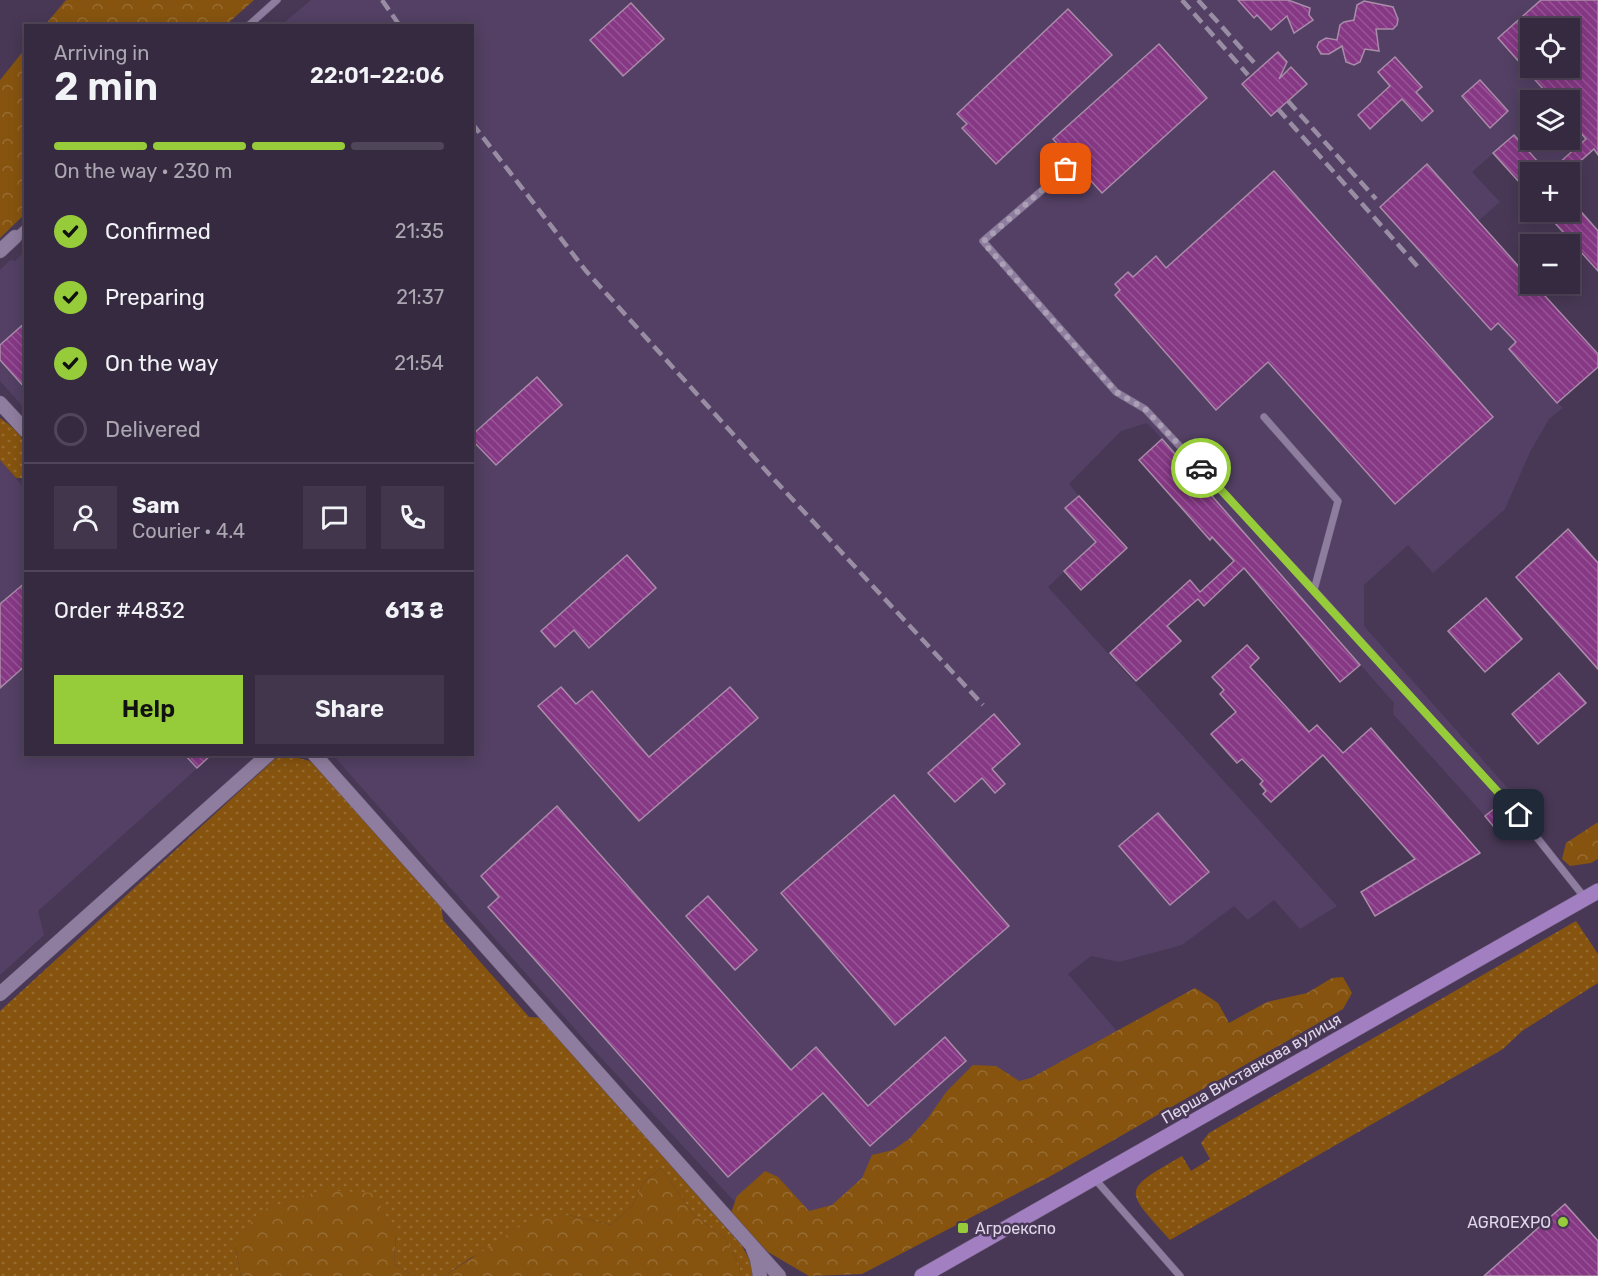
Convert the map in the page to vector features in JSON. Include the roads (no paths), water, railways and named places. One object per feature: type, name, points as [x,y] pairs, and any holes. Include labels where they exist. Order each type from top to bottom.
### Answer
[{"type":"main road","name":"Перша Виставкова вулиця","points":[[922,1276],[1592,894]]},
{"type":"street","points":[[0,251],[15,237]]},
{"type":"street","points":[[0,403],[24,429]]},
{"type":"street","points":[[0,994],[267,756]]},
{"type":"street","points":[[316,756],[779,1276]]},
{"type":"street","points":[[751,1245],[757,1258],[760,1276]]},
{"type":"lane","points":[[250,24],[277,0]]},
{"type":"lane","points":[[1066,169],[983,242],[1116,392],[1145,409],[1592,894]]},
{"type":"lane","points":[[15,237],[24,229]]},
{"type":"lane","points":[[1264,417],[1338,501],[1314,590]]},
{"type":"lane","points":[[1094,1178],[1180,1276]]},
{"type":"railway","points":[[382,0],[399,24]]},
{"type":"railway","points":[[1182,0],[1248,75]]},
{"type":"railway","points":[[1198,0],[1258,67]]},
{"type":"railway","points":[[1288,101],[1376,199]]},
{"type":"railway","points":[[1278,109],[1418,267]]},
{"type":"railway","points":[[474,126],[586,271],[769,474],[983,705]]},
{"type":"place","name":"AGROEXPO","points":[[1563,1222]]},
{"type":"place","name":"Агроекспо","points":[[963,1228]]}]
